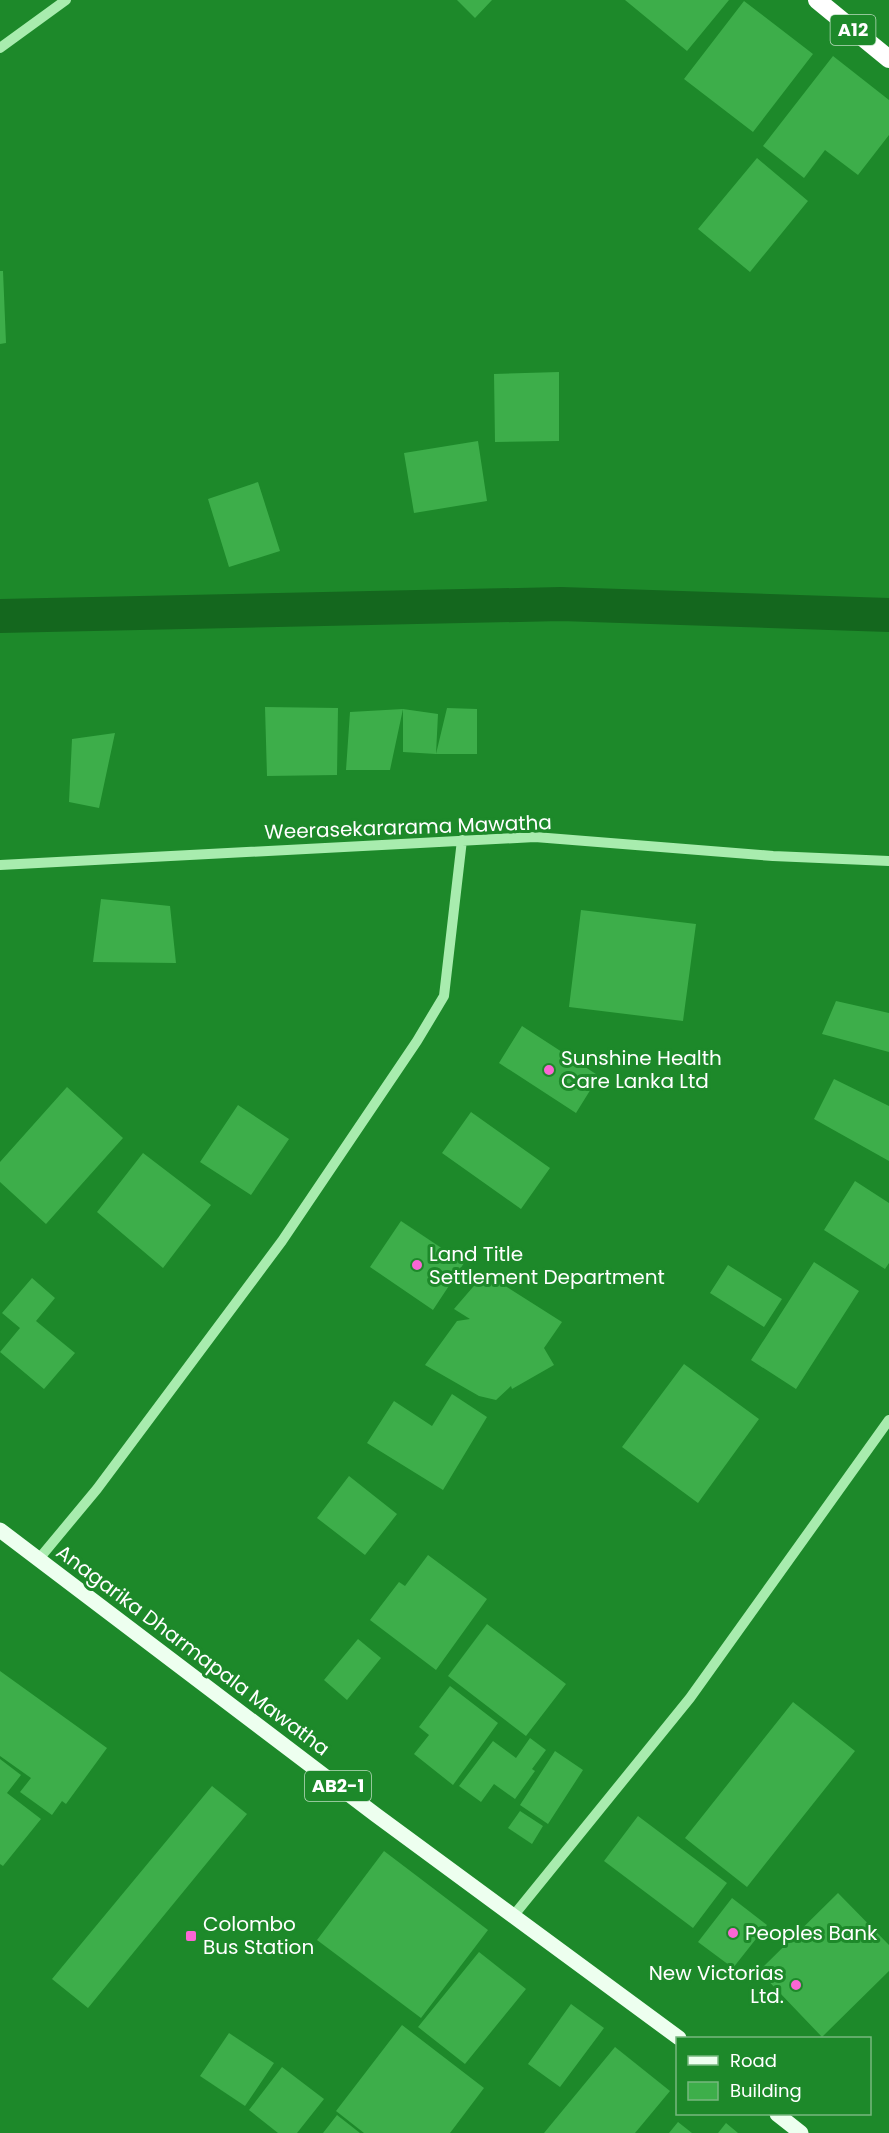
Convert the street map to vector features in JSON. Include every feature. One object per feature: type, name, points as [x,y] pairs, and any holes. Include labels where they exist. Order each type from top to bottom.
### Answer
[{"type":"highway","name":"A12","points":[[817,0],[889,59]]},
{"type":"main road","name":"Anagarika Dharmapala Mawatha","points":[[0,1530],[376,1815],[678,2037]]},
{"type":"main road","points":[[778,2115],[801,2133]]},
{"type":"street","points":[[0,48],[66,0]]},
{"type":"street","name":"Weerasekararama Mawatha","points":[[0,865],[535,837],[773,856],[889,861]]},
{"type":"street","points":[[38,1560],[97,1489],[282,1241],[417,1041],[444,996],[462,840]]},
{"type":"street","points":[[514,1915],[690,1698],[889,1420]]},
{"type":"building","points":[[457,0],[492,0],[475,18]]},
{"type":"building","points":[[625,0],[729,0],[687,51]]},
{"type":"building","points":[[744,1],[813,54],[753,132],[684,79]]},
{"type":"building","points":[[833,56],[889,100],[889,135],[858,175],[825,150],[804,178],[763,146]]},
{"type":"building","points":[[757,158],[808,201],[750,272],[698,229]]},
{"type":"building","points":[[0,271],[3,271],[6,343],[0,344]]},
{"type":"building","points":[[559,372],[559,441],[495,442],[494,374]]},
{"type":"building","points":[[478,441],[487,501],[414,513],[404,453]]},
{"type":"building","points":[[258,482],[280,551],[229,567],[208,499]]},
{"type":"building","points":[[265,707],[338,708],[337,775],[267,776]]},
{"type":"building","points":[[447,708],[477,709],[477,754],[436,754]]},
{"type":"building","points":[[403,709],[438,714],[436,754],[403,752]]},
{"type":"building","points":[[403,709],[390,770],[346,770],[350,712]]},
{"type":"building","points":[[115,733],[99,808],[69,802],[72,739]]},
{"type":"building","points":[[101,899],[170,906],[176,963],[93,962]]},
{"type":"building","points":[[581,910],[696,924],[683,1021],[569,1007]]},
{"type":"building","points":[[836,1001],[889,1013],[889,1052],[822,1034]]},
{"type":"building","name":"Sunshine Health Care Lanka Ltd","points":[[522,1026],[599,1076],[576,1113],[499,1063]]},
{"type":"building","points":[[834,1079],[889,1106],[889,1161],[814,1119]]},
{"type":"building","points":[[67,1087],[123,1138],[46,1224],[0,1182],[0,1162]]},
{"type":"building","points":[[238,1105],[289,1139],[251,1195],[200,1162]]},
{"type":"building","points":[[471,1112],[550,1168],[521,1209],[442,1153]]},
{"type":"building","points":[[143,1153],[211,1205],[163,1268],[97,1212]]},
{"type":"building","points":[[855,1181],[889,1203],[889,1263],[885,1269],[824,1230]]},
{"type":"building","name":"Land Title Settlement Department","points":[[401,1221],[464,1263],[433,1310],[370,1267]]},
{"type":"building","points":[[814,1262],[859,1291],[796,1389],[751,1360]]},
{"type":"building","points":[[728,1265],[782,1299],[764,1327],[710,1293]]},
{"type":"building","points":[[485,1273],[562,1322],[544,1348],[554,1365],[512,1389],[511,1386],[496,1400],[479,1396],[425,1365],[457,1321],[470,1319],[454,1309]]},
{"type":"building","points":[[32,1278],[55,1298],[36,1321],[75,1353],[44,1389],[0,1352],[20,1328],[2,1313]]},
{"type":"building","points":[[684,1364],[759,1419],[698,1503],[622,1447]]},
{"type":"building","points":[[452,1394],[487,1417],[443,1490],[367,1443],[394,1401],[432,1426]]},
{"type":"building","points":[[349,1476],[397,1514],[365,1555],[317,1518]]},
{"type":"building","points":[[428,1555],[487,1599],[436,1670],[370,1620],[399,1582],[405,1586]]},
{"type":"building","points":[[487,1624],[566,1684],[526,1736],[448,1676]]},
{"type":"building","points":[[358,1639],[381,1658],[347,1700],[324,1680]]},
{"type":"building","points":[[0,1671],[107,1748],[66,1804],[62,1801],[52,1815],[20,1792],[31,1778],[0,1756]]},
{"type":"building","points":[[450,1686],[498,1723],[453,1785],[414,1754],[429,1735],[419,1727]]},
{"type":"building","points":[[793,1702],[855,1751],[747,1887],[685,1838]]},
{"type":"building","points":[[530,1738],[546,1750],[532,1769],[535,1771],[515,1799],[494,1784],[481,1802],[459,1786],[493,1741],[516,1758]]},
{"type":"building","points":[[555,1751],[583,1770],[548,1824],[520,1805]]},
{"type":"building","points":[[0,1759],[21,1775],[7,1793],[41,1819],[3,1866],[0,1864]]},
{"type":"building","points":[[212,1786],[247,1814],[88,2008],[52,1979]]},
{"type":"building","points":[[520,1811],[543,1826],[532,1844],[508,1828]]},
{"type":"building","points":[[638,1816],[727,1883],[693,1928],[604,1861]]},
{"type":"building","points":[[384,1851],[488,1930],[421,2018],[317,1940]]},
{"type":"building","points":[[838,1893],[889,1945],[889,1971],[822,2037],[759,1971]]},
{"type":"building","name":"Peoples Bank","points":[[732,1898],[767,1925],[733,1968],[698,1942]]},
{"type":"building","points":[[479,1952],[526,1989],[465,2064],[418,2027]]},
{"type":"building","points":[[571,2004],[604,2028],[560,2087],[528,2064]]},
{"type":"building","points":[[402,2025],[484,2088],[450,2133],[364,2133],[336,2111]]},
{"type":"building","points":[[229,2033],[274,2063],[245,2106],[200,2076]]},
{"type":"building","points":[[615,2047],[670,2091],[635,2133],[544,2133]]},
{"type":"building","points":[[282,2067],[324,2099],[297,2133],[278,2133],[249,2110]]},
{"type":"building","points":[[337,2115],[360,2133],[323,2133]]},
{"type":"building","points":[[678,2122],[692,2133],[669,2133]]},
{"type":"building","points":[[726,2123],[738,2133],[718,2133]]},
{"type":"waterway","points":[[0,616],[561,604],[889,615]]},
{"type":"place","name":"Sunshine Health Care Lanka Ltd","points":[[549,1070]]},
{"type":"place","name":"Land Title Settlement Department","points":[[417,1265]]},
{"type":"place","name":"Peoples Bank","points":[[733,1933]]},
{"type":"place","name":"Colombo Bus Station","points":[[191,1936]]},
{"type":"place","name":"New Victorias Ltd.","points":[[796,1985]]}]
